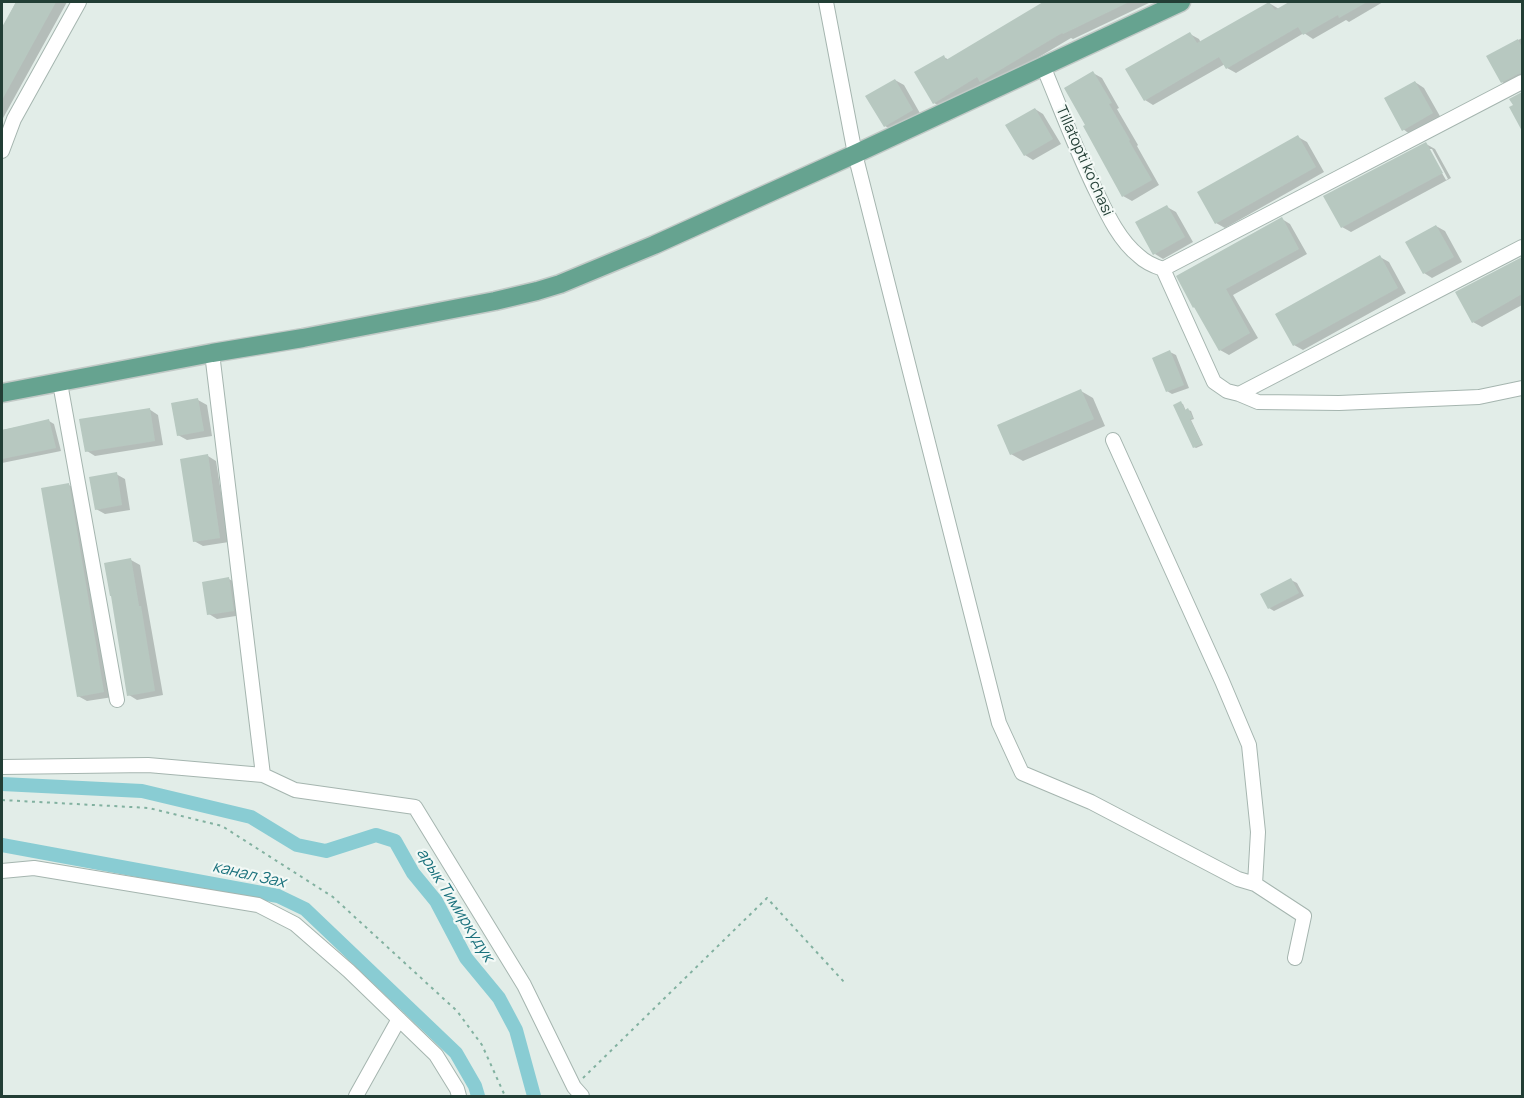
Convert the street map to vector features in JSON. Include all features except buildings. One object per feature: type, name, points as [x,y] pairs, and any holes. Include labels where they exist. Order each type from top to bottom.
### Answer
[{"type":"main road","points":[[2,393],[495,301],[571,280],[627,258],[1181,2]]},
{"type":"street","points":[[2,151],[14,119],[79,2]]},
{"type":"street","points":[[826,2],[855,154],[999,723],[1022,773],[1091,802],[1238,879],[1255,884],[1304,916],[1295,958]]},
{"type":"street","name":"Tillatopti ko'chasi","points":[[1043,66],[1083,166],[1108,216],[1138,256],[1151,265],[1163,269]]},
{"type":"street","points":[[1522,82],[1163,269],[1214,382],[1227,391],[1258,402],[1339,403],[1479,397],[1522,388]]},
{"type":"street","points":[[1239,394],[1522,247]]},
{"type":"street","points":[[212,353],[263,775]]},
{"type":"street","points":[[60,383],[117,700]]},
{"type":"street","points":[[1113,440],[1249,745],[1257,832],[1255,884]]},
{"type":"street","points":[[2,767],[148,765],[263,775],[295,790],[415,807],[524,986],[578,1092]]},
{"type":"street","points":[[2,871],[34,868],[258,905],[295,924],[349,971],[436,1055],[459,1096]]},
{"type":"street","points":[[356,1096],[399,1020]]},
{"type":"path","points":[[2,800],[149,808],[222,826],[333,897],[457,1011],[482,1045],[505,1096]]},
{"type":"path","points":[[578,1092],[767,898],[845,983]]},
{"type":"waterway","name":"арык Тимиркудук","points":[[2,784],[142,791],[251,817],[297,845],[326,851],[376,835],[395,841],[413,873],[436,901],[466,958],[499,998],[516,1030],[534,1096]]},
{"type":"waterway","name":"канал Зах","points":[[2,845],[278,896],[305,909],[456,1053],[475,1086],[478,1096]]}]
